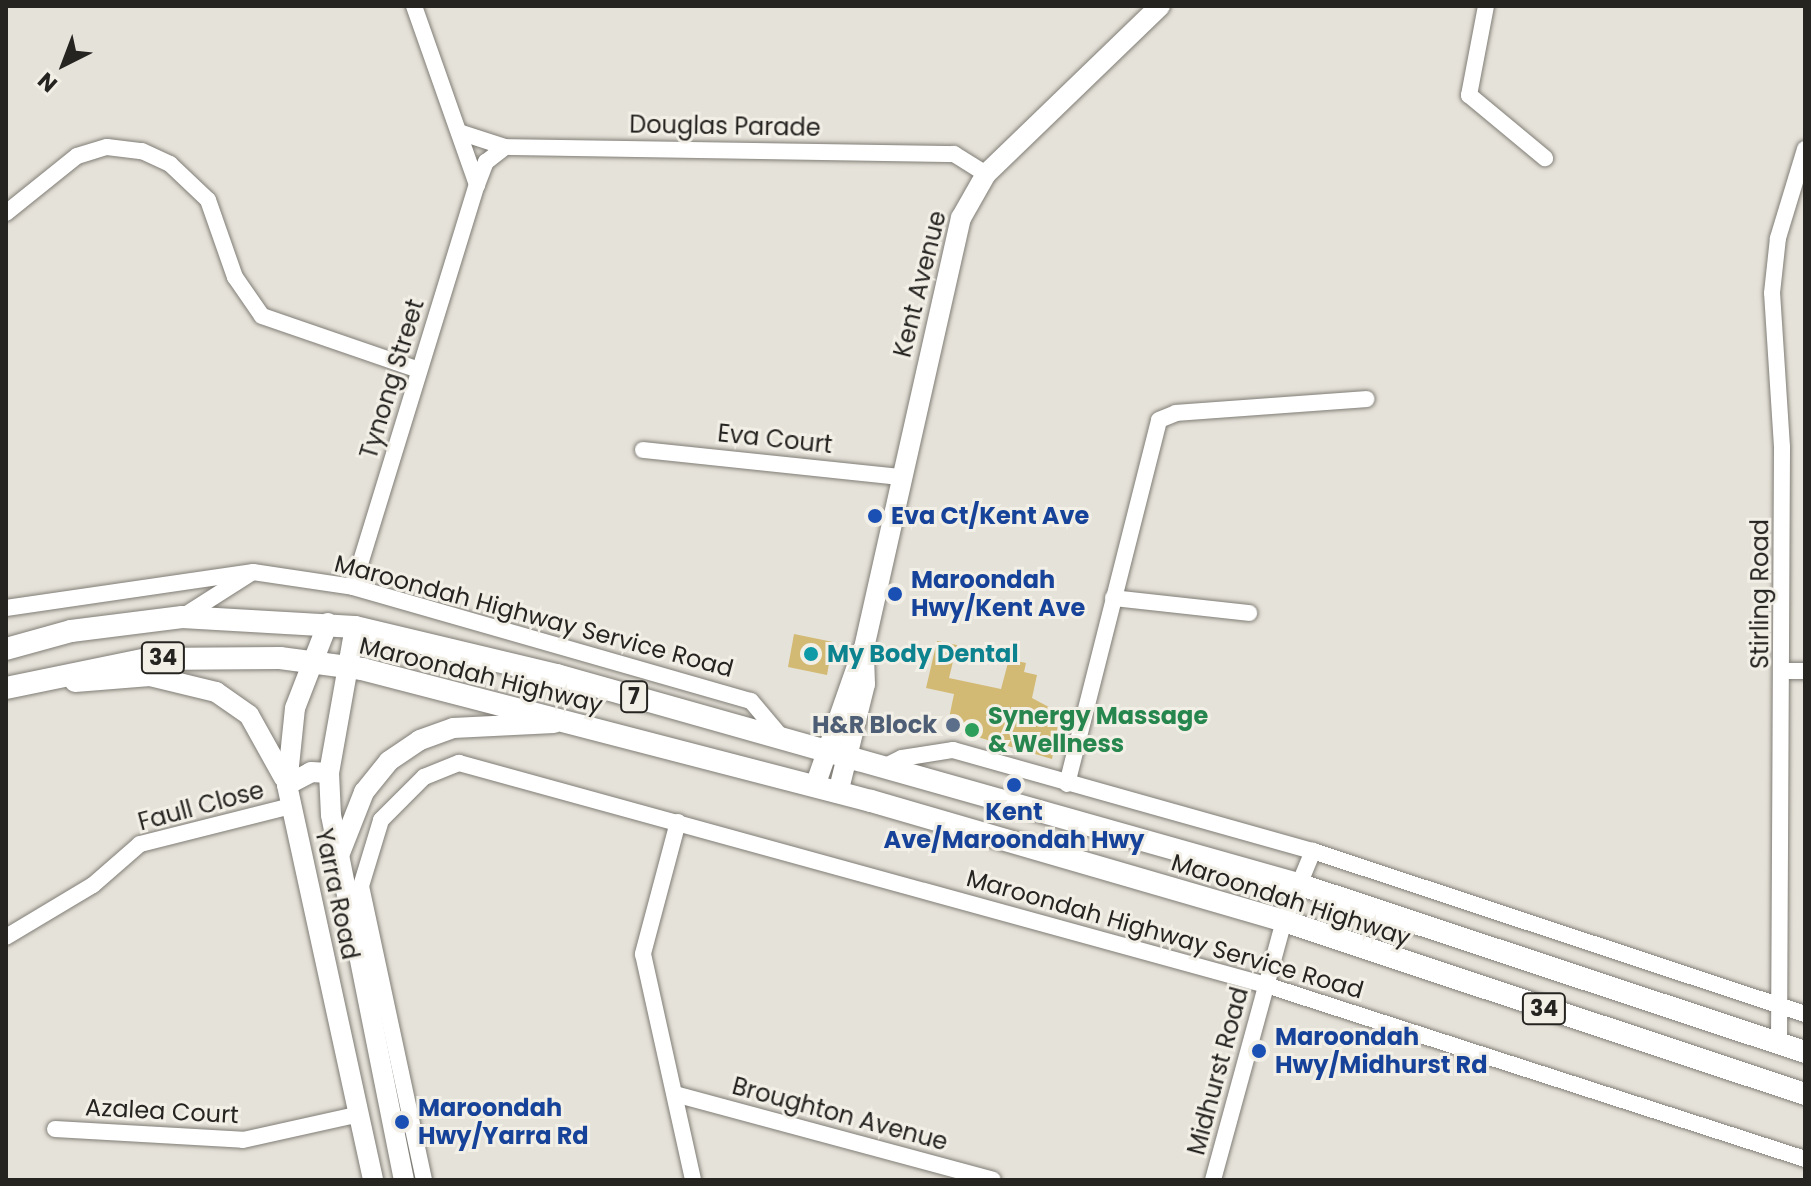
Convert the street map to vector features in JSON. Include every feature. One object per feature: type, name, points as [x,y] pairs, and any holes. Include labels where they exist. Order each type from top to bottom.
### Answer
[{"type":"highway","name":"Maroondah Highway","points":[[6,649],[71,631],[182,617],[328,623],[355,627],[884,767],[1298,884],[1805,1052]]},
{"type":"highway","name":"Maroondah Highway","points":[[9,687],[147,659],[317,662],[349,668],[815,786],[1284,921],[1805,1094]]},
{"type":"main road","name":"Kent Avenue","points":[[815,786],[864,648],[961,218],[986,174],[1160,6]]},
{"type":"main road","name":"Yarra Road","points":[[328,623],[317,662],[295,708],[287,785],[373,1180]]},
{"type":"main road","name":"Yarra Road","points":[[355,627],[329,773],[338,870],[372,988],[404,1180]]},
{"type":"main road","name":"Kent Avenue","points":[[838,793],[865,684],[864,648]]},
{"type":"main road","points":[[9,687],[183,679],[249,715],[287,785],[311,772],[329,773]]},
{"type":"main road","points":[[338,870],[345,832],[364,792],[389,761],[420,740],[453,728],[570,723]]},
{"type":"main road","points":[[333,997],[372,988]]},
{"type":"street","points":[[414,6],[477,185]]},
{"type":"street","points":[[1486,6],[1469,95],[1545,158]]},
{"type":"street","name":"Douglas Parade","points":[[459,132],[505,147],[954,154],[986,174]]},
{"type":"street","points":[[6,213],[77,156],[107,147],[142,151],[170,164],[208,200],[235,277],[262,316],[419,370]]},
{"type":"street","name":"Tynong Street","points":[[353,587],[477,185],[486,162],[505,147]]},
{"type":"street","name":"Stirling Road","points":[[1779,1044],[1784,671],[1782,447],[1772,293],[1778,238],[1805,149]]},
{"type":"street","points":[[1067,784],[1159,420],[1176,413],[1366,399]]},
{"type":"street","name":"Eva Court","points":[[643,450],[902,477]]},
{"type":"street","points":[[182,617],[253,572]]},
{"type":"street","name":"Maroondah Highway Service Road","points":[[6,608],[253,572],[353,587],[751,701],[784,740]]},
{"type":"street","points":[[1113,598],[1249,613]]},
{"type":"street","points":[[1784,671],[1805,671]]},
{"type":"street","points":[[884,767],[902,758],[953,750],[1313,851],[1805,1014]]},
{"type":"street","name":"Maroondah Highway Service Road","points":[[372,988],[361,886],[371,841],[381,820],[424,777],[459,763],[1266,985],[1805,1159]]},
{"type":"street","name":"Faull Close","points":[[6,937],[93,885],[140,844],[291,806]]},
{"type":"street","points":[[678,822],[643,954],[693,1180]]},
{"type":"street","name":"Midhurst Road","points":[[1213,1180],[1284,921],[1313,851]]},
{"type":"street","points":[[372,988],[424,1180]]},
{"type":"street","name":"Broughton Avenue","points":[[675,1094],[993,1180]]},
{"type":"street","name":"Azalea Court","points":[[55,1129],[243,1140],[360,1114]]},
{"type":"building","name":"My Body Dental","points":[[794,634],[833,642],[827,675],[788,667]]},
{"type":"building","points":[[937,641],[957,645],[949,678],[1001,689],[1009,659],[1026,663],[1024,672],[1037,675],[1032,698],[1060,713],[1052,759],[947,728],[954,694],[926,688]]},
{"type":"place","name":"Eva Ct/Kent Ave","points":[[875,516]]},
{"type":"place","name":"Maroondah Hwy/Kent Ave","points":[[895,594]]},
{"type":"place","name":"My Body Dental","points":[[811,654]]},
{"type":"place","name":"H&R Block","points":[[953,725]]},
{"type":"place","name":"Synergy Massage & Wellness","points":[[972,730]]},
{"type":"place","name":"Kent Ave/Maroondah Hwy","points":[[1014,785]]},
{"type":"place","name":"Maroondah Hwy/Midhurst Rd","points":[[1259,1051]]},
{"type":"place","name":"Maroondah Hwy/Yarra Rd","points":[[402,1122]]}]
